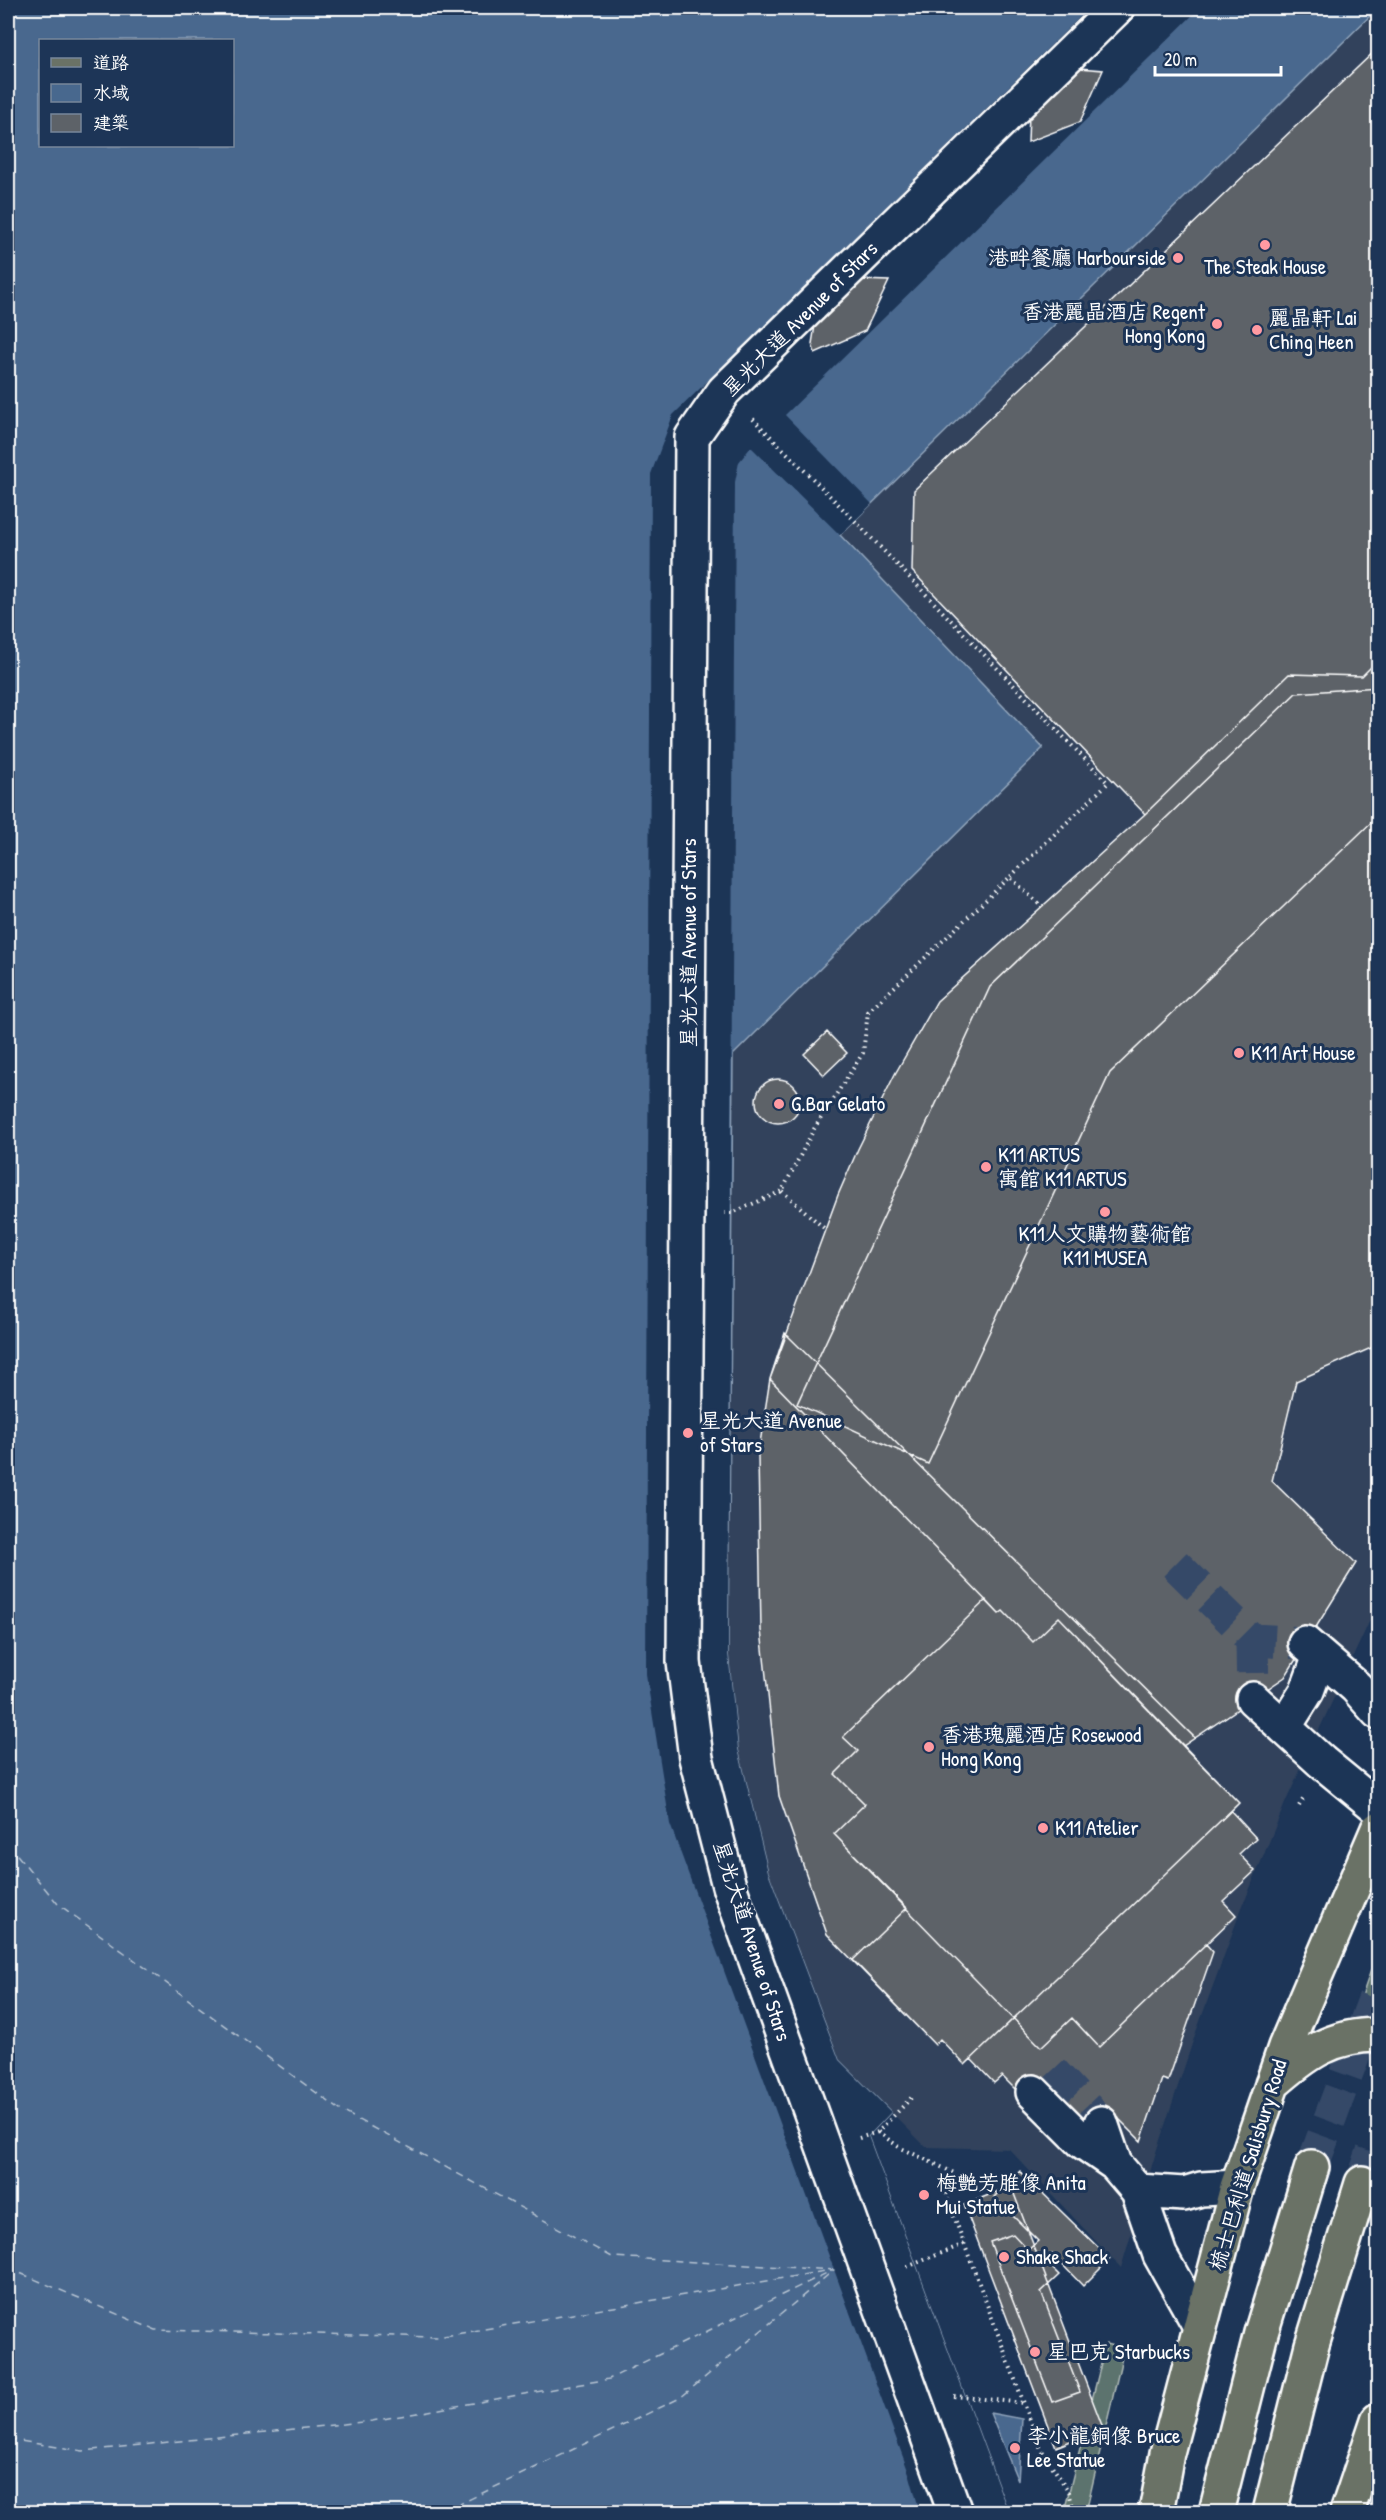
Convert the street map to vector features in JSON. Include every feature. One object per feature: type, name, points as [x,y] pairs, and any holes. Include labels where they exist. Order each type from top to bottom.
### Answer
[{"type":"main road","name":"梳士巴利道 Salisbury Road","points":[[1156,2512],[1167,2453],[1237,2187],[1306,1994],[1378,1830]]},
{"type":"main road","points":[[1272,2084],[1300,2059],[1342,2037],[1378,2035]]},
{"type":"main road","points":[[1216,2512],[1261,2333],[1312,2167]]},
{"type":"main road","points":[[1270,2512],[1312,2345],[1362,2184]]},
{"type":"main road","points":[[1347,2512],[1378,2420]]},
{"type":"street","name":"星光大道 Avenue of Stars","points":[[956,2512],[729,1886],[696,1758],[684,1662],[692,437],[724,391],[1117,8]]},
{"type":"street","points":[[1285,1726],[1307,1691],[1313,1650],[1356,1687],[1378,1712]]},
{"type":"street","points":[[1252,1699],[1285,1726],[1322,1762],[1378,1808]]},
{"type":"street","points":[[1033,2092],[1083,2142],[1115,2164],[1138,2191],[1160,2255],[1200,2326]]},
{"type":"street","points":[[1101,2123],[1115,2164]]},
{"type":"street","points":[[1138,2191],[1184,2194],[1201,2189],[1237,2187]]},
{"type":"path","points":[[687,1214],[732,1213],[782,1191],[814,1129],[863,1053],[868,1011],[1108,783],[855,520],[724,391]]},
{"type":"path","points":[[1010,877],[1042,906]]},
{"type":"path","points":[[782,1191],[825,1229]]},
{"type":"path","points":[[1376,1645],[1378,1640]]},
{"type":"path","points":[[868,2136],[878,2132],[912,2097]]},
{"type":"path","points":[[878,2132],[899,2147],[954,2173],[946,2195],[1041,2449],[1069,2492],[1072,2512]]},
{"type":"path","points":[[930,2258],[964,2244]]},
{"type":"path","points":[[987,2399],[1024,2403]]},
{"type":"shaded area","points":[[1378,8],[1378,1603],[1286,1801],[1239,1915],[1196,2032],[1121,2268],[1009,2149],[926,2147],[839,2060],[768,1872],[738,1749],[728,1653],[733,1055],[1043,748],[840,535]]},
{"type":"green space","points":[[1378,1950],[1378,2003],[1363,2003],[1361,1999]]},
{"type":"green space","points":[[1106,2344],[1124,2349],[1086,2512],[1064,2512]]},
{"type":"water","points":[[8,8],[1378,8],[840,535],[1043,748],[733,1055],[728,1653],[738,1749],[768,1872],[839,2060],[891,2112],[868,2136],[1008,2512],[8,2512]]},
{"type":"water","points":[[990,2413],[1022,2419],[1018,2481]]},
{"type":"pier","name":"星光大道 Avenue of Stars","points":[[1089,8],[1200,8],[785,415],[872,504],[840,535],[751,447],[739,462],[735,482],[728,1653],[738,1749],[768,1872],[839,2060],[891,2112],[868,2136],[1008,2512],[920,2512],[910,2476],[670,1824],[646,1674],[651,474],[673,415]]},
{"type":"building","name":"香港麗晶酒店 Regent Hong Kong","points":[[1378,48],[1378,660],[1362,676],[1289,674],[1145,814],[912,571],[914,490]]},
{"type":"building","points":[[1079,68],[1103,70],[1080,122],[1028,142],[1029,113]]},
{"type":"building","points":[[859,280],[889,281],[865,331],[815,353],[812,344],[817,313]]},
{"type":"building","name":"K11人文購物藝術館 K11 MUSEA","points":[[1378,660],[1378,1345],[1296,1381],[1272,1481],[1356,1563],[1285,1677],[1183,1746],[1059,1617],[1033,1642],[1003,1611],[999,1614],[770,1379],[838,1195],[858,1149],[895,1074],[937,1001],[1145,814],[1289,674],[1362,676]]},
{"type":"building","name":"K11 ARTUS 寓館 K11 ARTUS","points":[[1378,687],[1378,816],[1110,1073],[928,1464],[797,1404],[990,987],[1296,693]]},
{"type":"building","points":[[827,1032],[847,1053],[824,1075],[804,1054]]},
{"type":"building","points":[[778,1079],[787,1080],[794,1085],[799,1092],[799,1110],[794,1117],[787,1122],[778,1123],[769,1122],[762,1117],[757,1110],[756,1101],[757,1092],[762,1085],[769,1080]]},
{"type":"building","points":[[785,1333],[1195,1738],[1183,1746],[1239,1803],[965,2065],[940,2039],[935,2045],[827,1934],[779,1796],[761,1630],[758,1456],[770,1379]]},
{"type":"building","name":"K11 Atelier","points":[[986,1600],[999,1614],[1003,1611],[1033,1642],[1059,1617],[1239,1803],[1231,1811],[1256,1838],[1239,1854],[1255,1871],[1223,1901],[1236,1915],[1099,2047],[1072,2018],[1041,2047],[834,1834],[865,1804],[835,1774],[858,1751],[843,1737]]},
{"type":"building","name":"K11 Atelier","points":[[986,1600],[999,1614],[1003,1611],[1033,1642],[1059,1617],[1239,1803],[1231,1811],[1256,1838],[1239,1854],[1255,1871],[1223,1901],[1236,1915],[1206,1944],[1213,1952],[1168,2081],[1162,2079],[1141,2141],[1112,2112],[1090,2133],[1026,2100],[1002,2076],[994,2083],[971,2059],[965,2065],[940,2039],[935,2045],[853,1960],[907,1908],[834,1834],[865,1804],[835,1774],[858,1751],[843,1737]]},
{"type":"building","points":[[1020,2171],[1110,2259],[1083,2286],[1052,2254],[1045,2261],[1059,2275],[1041,2292],[1080,2392],[1052,2402],[990,2242],[1013,2234],[1028,2250],[1038,2241],[994,2197]]},
{"type":"building","points":[[1011,2186],[1103,2428],[1056,2447],[964,2205]]},
{"type":"ferry route","points":[[8,1844],[58,1904],[340,2110],[612,2257],[834,2270],[680,2398],[443,2512]]},
{"type":"ferry route","points":[[8,2268],[155,2330],[438,2337],[831,2270]]},
{"type":"ferry route","points":[[8,2439],[83,2451],[372,2421],[609,2379],[831,2271]]},
{"type":"tunnel","points":[[1175,1564],[1252,1640],[1305,1643]]},
{"type":"tunnel","points":[[1252,1640],[1253,1699]]},
{"type":"tunnel","points":[[1312,2167],[1378,1989]]},
{"type":"tunnel","points":[[1052,2071],[1101,2123]]},
{"type":"tunnel","points":[[1362,2183],[1378,2137]]},
{"type":"place","name":"The Steak House","points":[[1265,245]]},
{"type":"place","name":"港畔餐廳 Harbourside","points":[[1178,258]]},
{"type":"place","name":"香港麗晶酒店 Regent Hong Kong","points":[[1217,324]]},
{"type":"place","name":"麗晶軒 Lai Ching Heen","points":[[1257,330]]},
{"type":"place","name":"K11 Art House","points":[[1239,1053]]},
{"type":"place","name":"G.Bar Gelato","points":[[779,1104]]},
{"type":"place","name":"K11 ARTUS 寓館 K11 ARTUS","points":[[986,1167]]},
{"type":"place","name":"K11人文購物藝術館 K11 MUSEA","points":[[1105,1212]]},
{"type":"place","name":"星光大道 Avenue of Stars","points":[[688,1433]]},
{"type":"place","name":"香港瑰麗酒店 Rosewood Hong Kong","points":[[929,1747]]},
{"type":"place","name":"K11 Atelier","points":[[1043,1828]]},
{"type":"place","name":"梅艷芳脽像 Anita Mui Statue","points":[[924,2195]]},
{"type":"place","name":"Shake Shack","points":[[1004,2257]]},
{"type":"place","name":"星巴克 Starbucks","points":[[1035,2352]]},
{"type":"place","name":"李小龍銅像 Bruce Lee Statue","points":[[1015,2448]]}]
